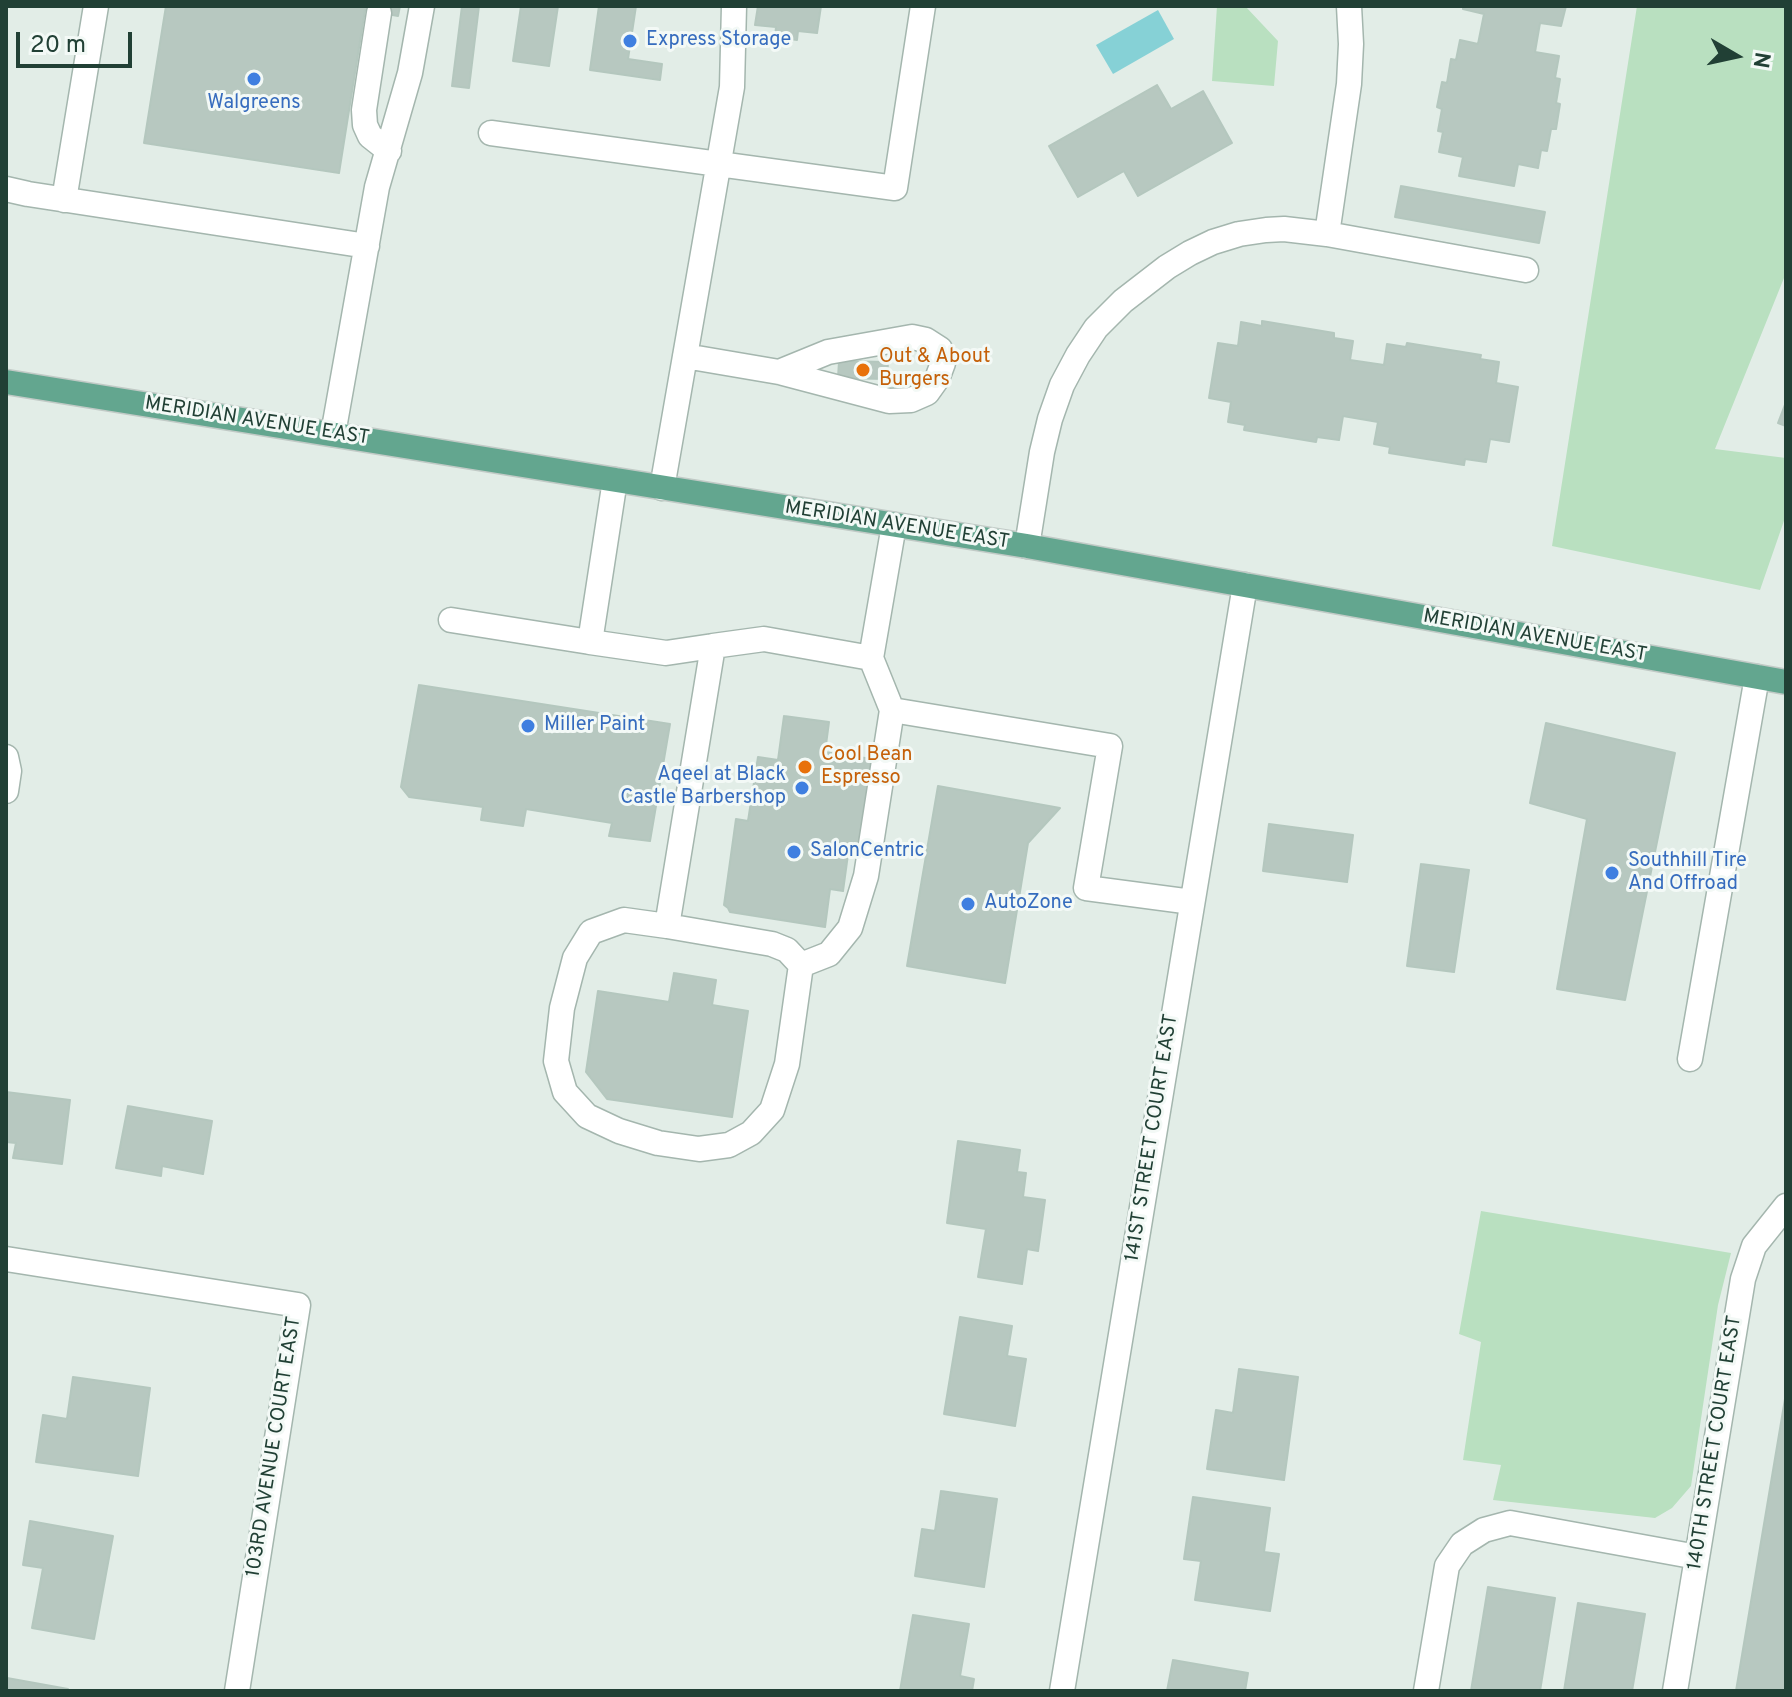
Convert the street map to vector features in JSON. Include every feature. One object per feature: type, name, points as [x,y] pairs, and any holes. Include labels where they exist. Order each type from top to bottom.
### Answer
[{"type":"main road","name":"MERIDIAN AVENUE EAST","points":[[6,382],[1027,546],[1786,682]]},
{"type":"street","points":[[64,200],[96,6]]},
{"type":"street","points":[[333,434],[377,187],[410,73],[422,6]]},
{"type":"street","points":[[662,488],[732,87],[734,6]]},
{"type":"street","points":[[491,133],[895,188],[923,6]]},
{"type":"street","points":[[1327,234],[1349,84],[1349,6]]},
{"type":"street","points":[[379,13],[364,110],[365,125],[370,136],[389,151]]},
{"type":"street","points":[[6,189],[367,246]]},
{"type":"street","points":[[1027,546],[1050,419],[1062,385],[1078,355],[1096,328],[1123,301],[1190,253],[1239,234],[1284,229],[1526,270]]},
{"type":"street","points":[[685,356],[779,372],[889,401],[911,400],[927,393],[943,363],[940,349],[926,340],[912,337],[828,352],[779,372]]},
{"type":"street","points":[[590,642],[615,480]]},
{"type":"street","points":[[801,965],[829,954],[850,928],[866,876],[892,710],[871,658],[894,525]]},
{"type":"street","name":"141ST STREET COURT EAST","points":[[1062,1691],[1245,585]]},
{"type":"street","points":[[451,620],[666,653],[764,639],[871,658]]},
{"type":"street","points":[[667,926],[713,646]]},
{"type":"street","points":[[1690,1059],[1757,677]]},
{"type":"street","points":[[892,710],[1110,746],[1086,888],[1192,902]]},
{"type":"street","points":[[6,757],[9,771],[6,791]]},
{"type":"street","points":[[624,920],[667,926],[772,944],[787,950],[801,965],[787,1064],[772,1110],[751,1133],[729,1145],[699,1149],[658,1143],[619,1131],[587,1116],[565,1092],[556,1061],[562,1008],[575,958],[591,932],[624,920]]},
{"type":"street","name":"140TH STREET COURT EAST","points":[[1675,1691],[1743,1279],[1754,1246],[1786,1206]]},
{"type":"street","name":"103RD AVENUE COURT EAST","points":[[6,1259],[298,1305],[237,1691]]},
{"type":"street","points":[[1426,1691],[1447,1566],[1462,1544],[1484,1530],[1510,1523],[1697,1557]]},
{"type":"green space","points":[[1217,6],[1246,7],[1278,41],[1274,86],[1212,81]]},
{"type":"green space","points":[[1637,6],[1786,6],[1786,273],[1715,449],[1786,458],[1786,515],[1760,590],[1552,546]]},
{"type":"green space","points":[[1481,1211],[1731,1253],[1718,1305],[1691,1486],[1672,1508],[1655,1518],[1493,1500],[1501,1465],[1463,1460],[1481,1342],[1459,1334]]},
{"type":"water","points":[[1158,10],[1174,39],[1113,74],[1096,45]]},
{"type":"building","name":"Walgreens","points":[[166,6],[400,6],[398,16],[365,10],[339,173],[144,143]]},
{"type":"building","points":[[462,6],[479,6],[469,88],[452,86]]},
{"type":"building","points":[[521,6],[558,6],[549,66],[513,61]]},
{"type":"building","points":[[599,6],[636,6],[628,59],[662,64],[660,80],[590,70]]},
{"type":"building","points":[[758,6],[821,6],[817,33],[798,31],[797,40],[775,37],[776,27],[755,25]]},
{"type":"building","points":[[1463,6],[1566,6],[1561,26],[1540,23],[1535,52],[1559,56],[1555,78],[1560,79],[1556,129],[1551,129],[1547,151],[1541,150],[1538,168],[1518,164],[1514,186],[1459,176],[1463,157],[1439,152],[1443,132],[1438,131],[1442,109],[1437,107],[1442,82],[1447,83],[1451,59],[1456,60],[1460,40],[1478,44],[1484,14],[1463,9]]},
{"type":"building","points":[[1157,85],[1171,109],[1203,91],[1232,143],[1138,196],[1124,171],[1078,197],[1049,146]]},
{"type":"building","points":[[1401,186],[1545,212],[1539,243],[1395,217]]},
{"type":"building","points":[[1262,321],[1334,333],[1334,338],[1353,341],[1350,360],[1384,365],[1387,344],[1406,347],[1407,343],[1481,355],[1480,359],[1499,362],[1496,383],[1518,387],[1509,442],[1490,439],[1486,462],[1465,459],[1464,465],[1389,453],[1390,447],[1374,444],[1378,422],[1343,416],[1339,440],[1317,437],[1316,442],[1244,430],[1245,425],[1228,422],[1231,402],[1209,398],[1218,343],[1238,346],[1241,322],[1262,326]]},
{"type":"building","name":"Out & About Burgers","points":[[839,361],[888,362],[887,379],[838,378]]},
{"type":"building","points":[[1786,402],[1786,426],[1778,423]]},
{"type":"building","points":[[419,685],[670,724],[650,841],[609,836],[612,823],[526,809],[523,826],[481,820],[483,807],[409,797],[401,787]]},
{"type":"building","points":[[784,716],[829,722],[825,752],[872,759],[859,849],[849,847],[843,891],[830,889],[825,927],[730,912],[724,905],[736,819],[748,821],[758,757],[778,760]]},
{"type":"building","points":[[1546,723],[1675,753],[1625,1000],[1557,989],[1587,819],[1530,803]]},
{"type":"building","name":"AutoZone","points":[[938,786],[1060,808],[1028,843],[1005,983],[907,966]]},
{"type":"building","points":[[1269,824],[1353,835],[1347,882],[1263,871]]},
{"type":"building","points":[[1421,864],[1469,870],[1454,972],[1407,966]]},
{"type":"building","points":[[674,973],[716,980],[712,1005],[748,1011],[732,1117],[607,1099],[586,1072],[598,991],[669,1002]]},
{"type":"building","points":[[6,1092],[70,1100],[62,1164],[13,1158],[16,1143],[6,1142]]},
{"type":"building","points":[[128,1106],[212,1121],[203,1174],[162,1166],[161,1176],[116,1168]]},
{"type":"building","points":[[958,1141],[1020,1150],[1017,1172],[1026,1173],[1023,1197],[1045,1200],[1038,1251],[1027,1249],[1022,1284],[978,1277],[986,1229],[947,1223]]},
{"type":"building","points":[[960,1317],[1012,1326],[1007,1356],[1026,1359],[1015,1426],[944,1414]]},
{"type":"building","points":[[1239,1369],[1298,1377],[1284,1480],[1207,1469],[1216,1410],[1233,1413]]},
{"type":"building","points":[[73,1377],[150,1388],[138,1476],[36,1462],[43,1415],[67,1419]]},
{"type":"building","points":[[1786,1393],[1786,1691],[1736,1691]]},
{"type":"building","points":[[941,1491],[997,1499],[984,1587],[915,1576],[922,1529],[935,1531]]},
{"type":"building","points":[[1193,1497],[1270,1508],[1264,1552],[1279,1554],[1270,1611],[1195,1600],[1201,1561],[1184,1559]]},
{"type":"building","points":[[30,1521],[113,1536],[94,1639],[32,1628],[43,1568],[23,1565]]},
{"type":"building","points":[[1488,1587],[1555,1598],[1540,1691],[1471,1691]]},
{"type":"building","points":[[1578,1603],[1645,1614],[1632,1691],[1564,1691]]},
{"type":"building","points":[[913,1615],[969,1624],[960,1676],[974,1679],[972,1691],[900,1691]]},
{"type":"building","points":[[1173,1660],[1248,1673],[1245,1691],[1167,1691]]},
{"type":"building","points":[[7,1678],[68,1689],[6,1691]]},
{"type":"place","name":"Express Storage","points":[[630,41]]},
{"type":"place","name":"Walgreens","points":[[254,79]]},
{"type":"place","name":"Out & About Burgers","points":[[863,370]]},
{"type":"place","name":"Miller Paint","points":[[528,726]]},
{"type":"place","name":"Cool Bean Espresso","points":[[805,767]]},
{"type":"place","name":"Aqeel at Black Castle Barbershop","points":[[802,788]]},
{"type":"place","name":"SalonCentric","points":[[794,852]]},
{"type":"place","name":"Southhill Tire And Offroad","points":[[1612,873]]},
{"type":"place","name":"AutoZone","points":[[968,904]]}]
